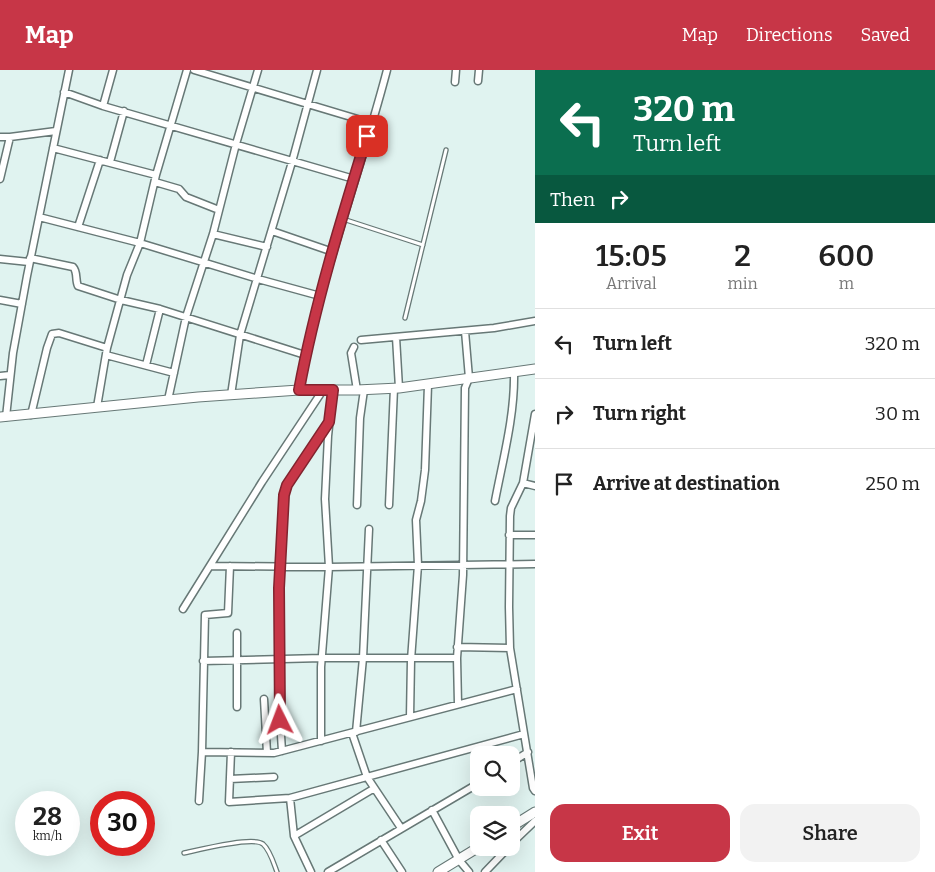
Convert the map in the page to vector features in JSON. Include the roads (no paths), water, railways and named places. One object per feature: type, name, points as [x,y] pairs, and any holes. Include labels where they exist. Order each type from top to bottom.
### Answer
[{"type":"street","points":[[69,70],[30,260],[3,417],[230,395],[299,390],[397,388],[535,369]]},
{"type":"street","points":[[103,106],[113,70]]},
{"type":"street","points":[[97,407],[107,348],[127,275],[140,243],[156,178],[187,70]]},
{"type":"street","points":[[194,70],[371,124]]},
{"type":"street","points":[[168,400],[186,318],[213,234],[236,144],[258,70]]},
{"type":"street","points":[[230,395],[240,334],[272,231],[317,70]]},
{"type":"street","points":[[299,390],[320,296],[386,70]]},
{"type":"street","points":[[455,82],[456,70]]},
{"type":"street","points":[[478,82],[479,70]]},
{"type":"street","points":[[64,92],[103,106],[172,124],[292,162],[354,179]]},
{"type":"street","points":[[110,162],[124,111]]},
{"type":"street","points":[[0,137],[56,131]]},
{"type":"street","points":[[0,179],[10,137]]},
{"type":"street","points":[[53,148],[110,162],[156,178],[179,189],[186,197],[219,210]]},
{"type":"street","points":[[78,227],[100,160]]},
{"type":"street","points":[[39,217],[140,243],[320,296]]},
{"type":"street","points":[[272,231],[333,252]]},
{"type":"street","points":[[213,234],[267,247]]},
{"type":"street","points":[[0,259],[30,260],[74,267],[78,286],[121,300],[160,309],[306,355]]},
{"type":"street","points":[[0,300],[22,304]]},
{"type":"street","points":[[146,365],[160,309]]},
{"type":"street","points":[[361,340],[494,328],[535,321]]},
{"type":"street","points":[[458,704],[457,646],[463,565],[465,388],[469,378],[465,331]]},
{"type":"street","points":[[31,415],[52,334],[59,333],[107,348]]},
{"type":"street","points":[[389,505],[397,388],[396,337]]},
{"type":"street","points":[[354,347],[351,353],[360,390],[357,505]]},
{"type":"street","points":[[106,355],[174,373]]},
{"type":"street","points":[[495,501],[506,442],[514,387],[514,372]]},
{"type":"street","points":[[0,376],[10,375]]},
{"type":"street","points":[[410,718],[411,658],[418,565],[416,520],[421,501],[425,470],[428,385]]},
{"type":"street","points":[[183,609],[262,482],[323,390]]},
{"type":"street","points":[[321,741],[322,658],[328,568],[325,499],[329,422],[333,390]]},
{"type":"street","points":[[535,414],[523,483],[511,508],[509,535],[510,648],[535,791]]},
{"type":"street","points":[[282,751],[278,660],[282,505],[287,485],[329,422]]},
{"type":"street","points":[[523,483],[535,486]]},
{"type":"street","points":[[369,528],[363,658],[354,732],[367,777],[401,828]]},
{"type":"street","points":[[509,535],[535,536]]},
{"type":"street","points":[[211,566],[328,568],[535,564]]},
{"type":"street","points":[[199,801],[205,615],[228,614],[230,566]]},
{"type":"street","points":[[237,633],[237,707]]},
{"type":"street","points":[[457,646],[510,648]]},
{"type":"street","points":[[203,661],[322,658],[457,658]]},
{"type":"street","points":[[202,752],[267,753],[282,751],[517,689]]},
{"type":"street","points":[[264,699],[267,753]]},
{"type":"street","points":[[231,752],[229,802],[290,798],[524,734]]},
{"type":"street","points":[[520,757],[528,752]]},
{"type":"street","points":[[230,779],[274,777]]},
{"type":"street","points":[[328,872],[470,788]]},
{"type":"street","points":[[294,836],[374,789]]},
{"type":"street","points":[[290,798],[294,836],[311,872]]},
{"type":"street","points":[[432,810],[458,860],[469,872]]},
{"type":"street","points":[[520,821],[535,812]]},
{"type":"street","points":[[520,835],[535,821]]},
{"type":"street","points":[[381,840],[402,872]]},
{"type":"street","points":[[438,872],[470,853]]},
{"type":"street","points":[[485,872],[500,856]]},
{"type":"lane","points":[[405,318],[446,150]]},
{"type":"lane","points":[[342,219],[423,245]]},
{"type":"lane","points":[[184,853],[229,843],[262,843],[277,872]]}]
